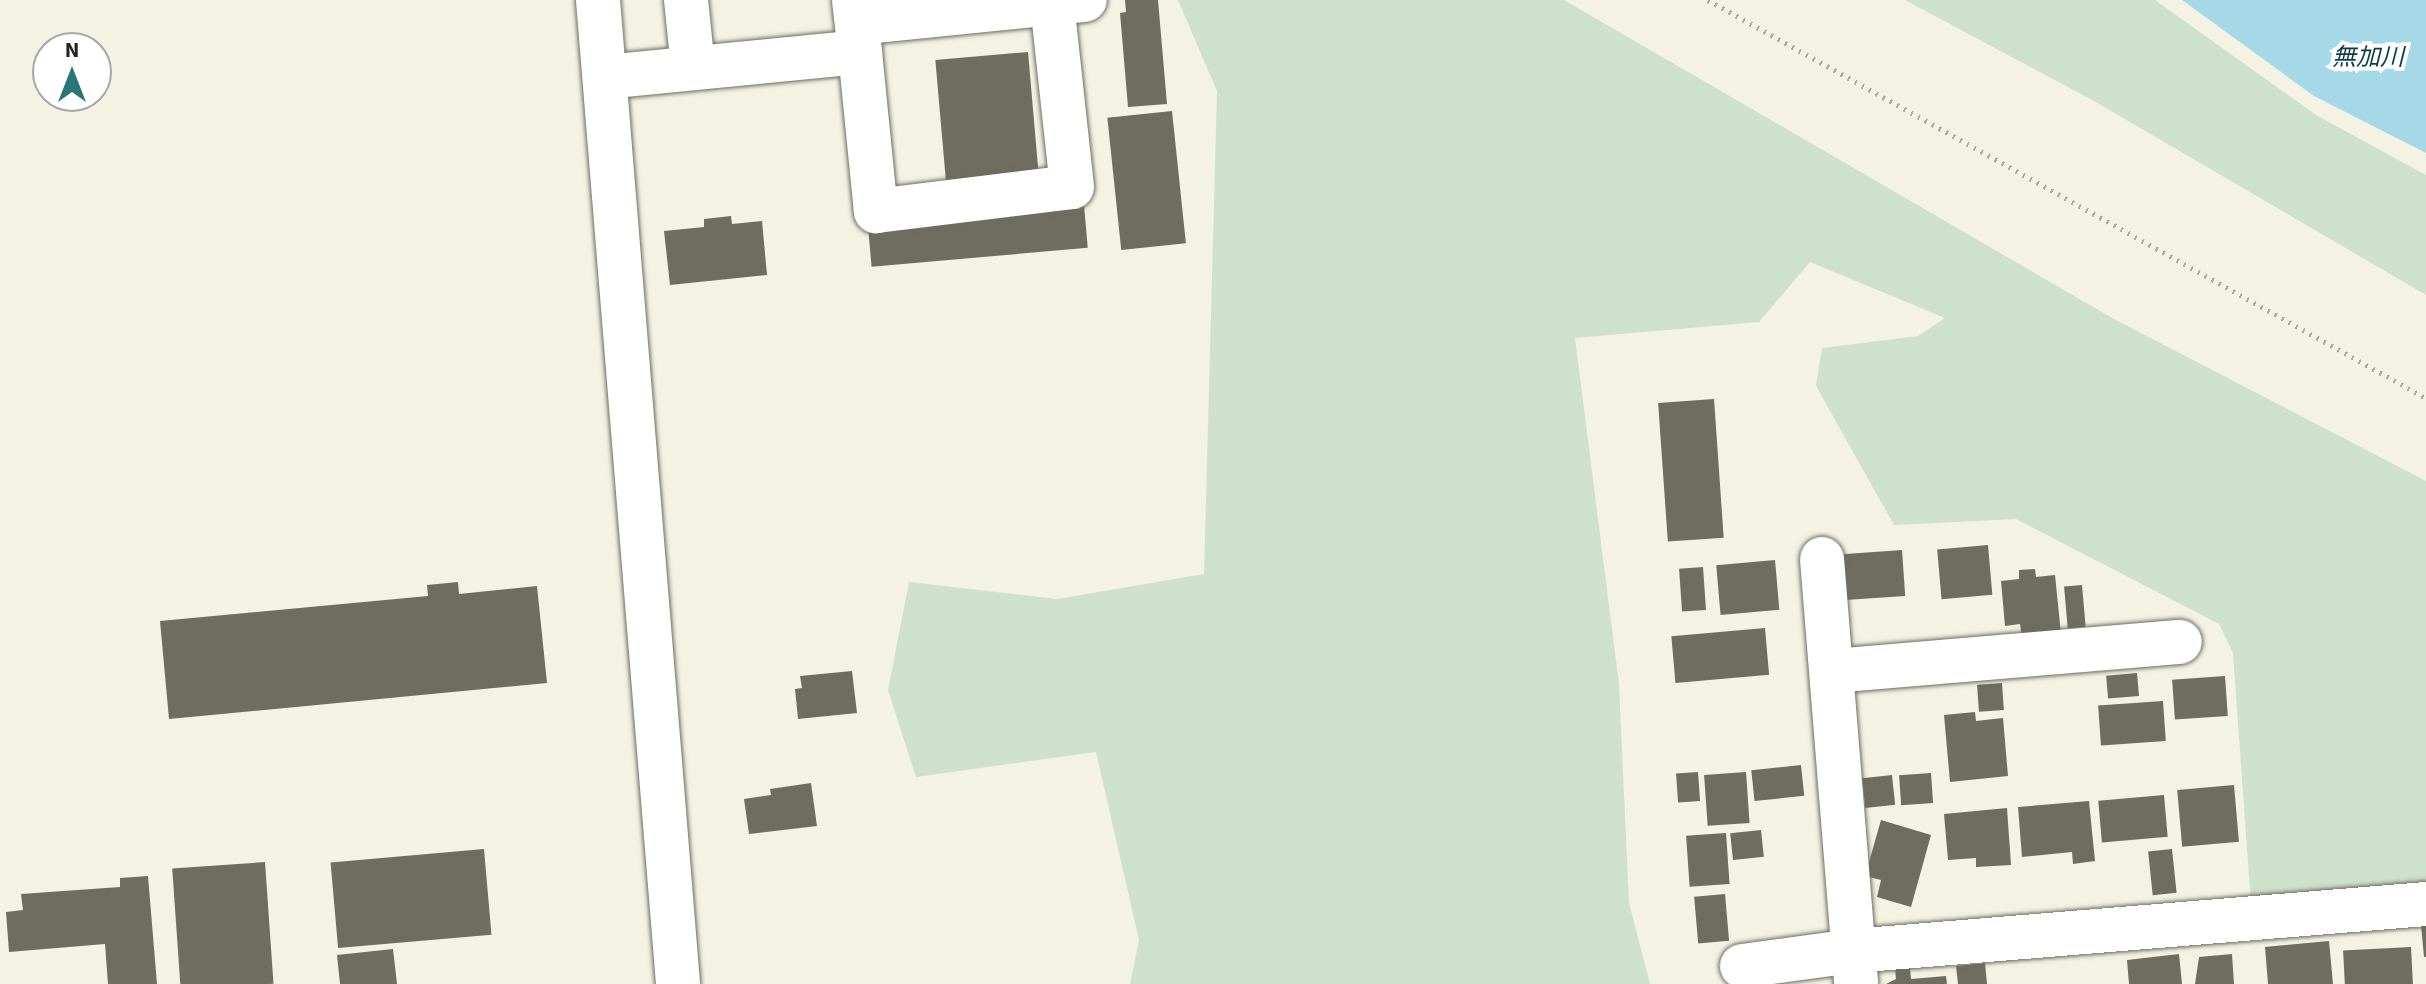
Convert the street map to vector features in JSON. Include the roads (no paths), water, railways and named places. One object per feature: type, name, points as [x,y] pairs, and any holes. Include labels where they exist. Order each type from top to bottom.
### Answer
[{"type":"street","points":[[598,0],[678,984]]},
{"type":"street","points":[[686,0],[693,68]]},
{"type":"street","points":[[605,77],[693,68],[857,25],[1068,2],[1072,187],[876,211],[857,25]]},
{"type":"street","points":[[1822,559],[1855,968]]},
{"type":"street","points":[[1832,671],[2180,642]]},
{"type":"street","points":[[1742,966],[1855,968],[2426,904]]},
{"type":"water","name":"無加川","points":[[2182,0],[2426,0],[2426,153],[2314,96]]}]
